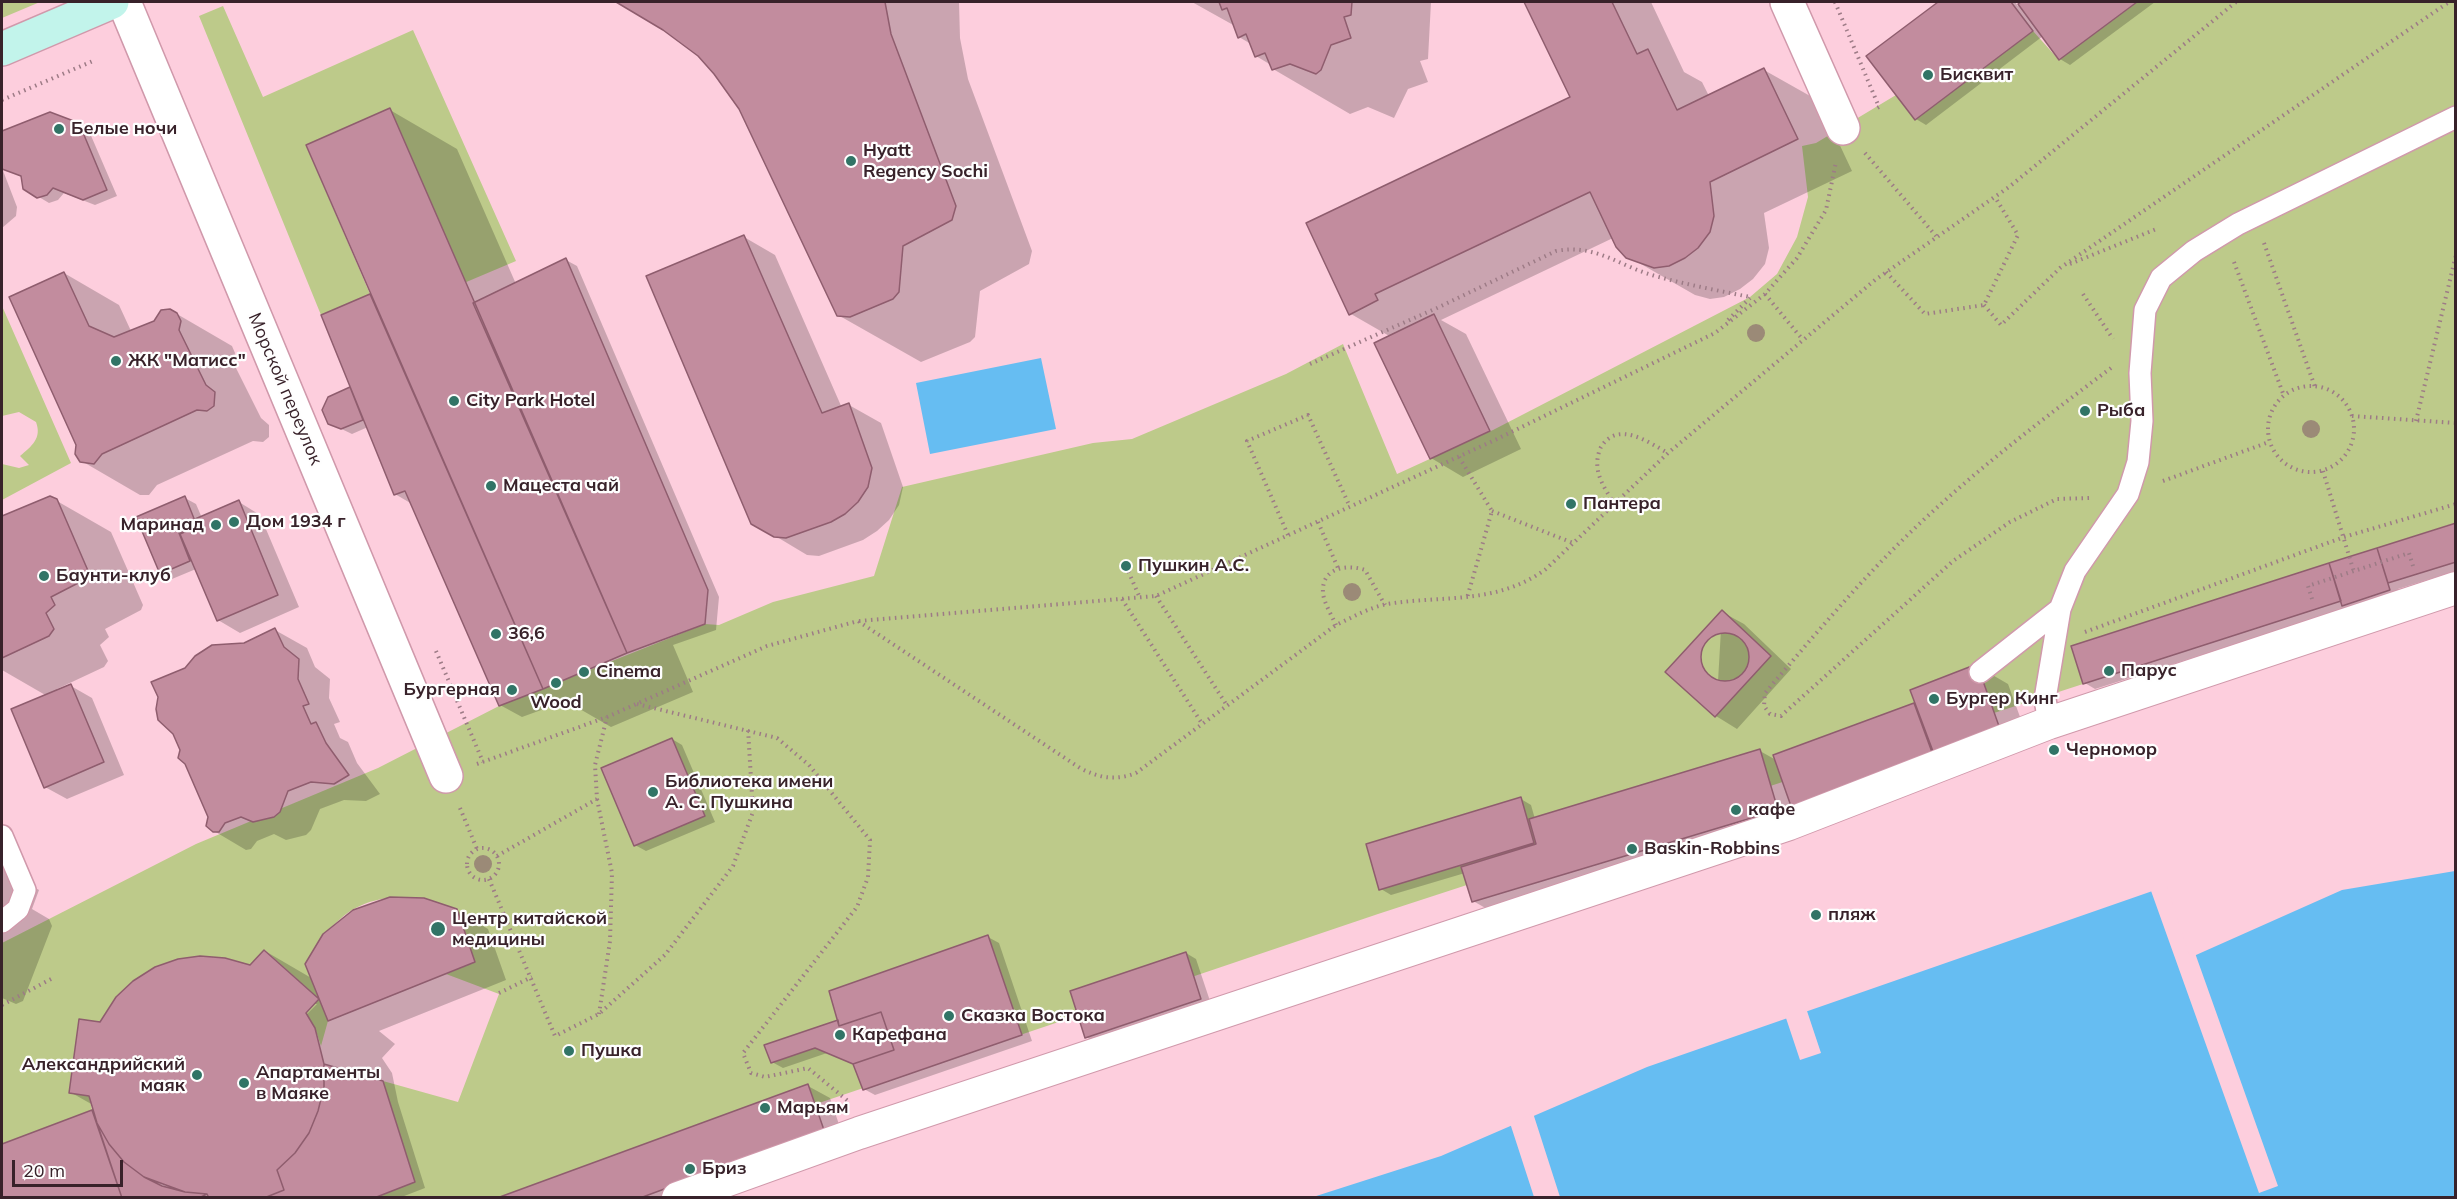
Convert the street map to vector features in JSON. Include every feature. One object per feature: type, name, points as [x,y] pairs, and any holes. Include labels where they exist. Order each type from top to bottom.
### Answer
[{"type":"main road","points":[[2,49],[112,2]]},
{"type":"street","name":"Морской переулок","points":[[124,2],[446,776]]},
{"type":"street","points":[[1787,2],[1843,128]]},
{"type":"street","points":[[678,1197],[848,1136],[1789,824],[2049,723],[2456,588]]},
{"type":"lane","points":[[2049,723],[2045,699],[2060,609],[2075,571],[2128,494],[2138,462],[2142,421],[2142,341],[2145,310],[2161,278],[2194,251],[2254,215],[2456,117]]},
{"type":"lane","points":[[1980,672],[2060,609]]},
{"type":"lane","points":[[2,836],[25,890],[18,909],[2,922]]},
{"type":"path","points":[[1835,2],[1879,107]]},
{"type":"path","points":[[858,621],[1092,774],[1115,778],[1136,773],[1226,704],[1336,625],[1370,608],[1385,604],[1467,598],[1510,590],[1527,583],[1546,570],[1668,453],[1803,340],[1886,272],[1995,197],[2236,2]]},
{"type":"path","points":[[1984,305],[2001,325],[2061,268],[2450,2]]},
{"type":"path","points":[[2,100],[93,61]]},
{"type":"path","points":[[1843,128],[1936,236]]},
{"type":"path","points":[[1984,305],[2018,235],[1995,197]]},
{"type":"path","points":[[483,762],[607,717],[767,646],[858,621],[1156,596],[1460,457],[1716,333],[1765,294],[1797,258],[1826,210]]},
{"type":"path","points":[[2254,215],[2315,387]]},
{"type":"path","points":[[2061,268],[2159,228]]},
{"type":"path","points":[[2223,233],[2284,396]]},
{"type":"path","points":[[1310,364],[1437,308],[1556,251],[1574,248],[1594,251],[1656,277],[1750,297],[1716,333]]},
{"type":"path","points":[[2416,421],[2456,255]]},
{"type":"path","points":[[1886,272],[1924,314],[1984,305]]},
{"type":"path","points":[[1765,294],[1803,340]]},
{"type":"path","points":[[2083,294],[2124,357]]},
{"type":"path","points":[[2142,341],[2011,443],[1915,527],[1822,627],[1765,693],[1764,706],[1770,714],[1781,716],[1953,561],[2010,522],[2057,499],[2128,494],[2269,442]]},
{"type":"path","points":[[2298,387],[2315,387],[2331,391],[2344,400],[2352,416],[2353,434],[2349,450],[2337,464],[2323,471],[2306,472],[2291,467],[2278,456],[2269,442],[2268,425],[2273,409],[2284,396],[2298,387]]},
{"type":"path","points":[[1288,536],[1246,441],[1308,415],[1350,507]]},
{"type":"path","points":[[2352,416],[2456,423]]},
{"type":"path","points":[[1614,504],[1599,476],[1597,466],[1600,450],[1605,441],[1624,434],[1642,438],[1668,453]]},
{"type":"path","points":[[1460,457],[1492,511],[1573,543]]},
{"type":"path","points":[[2323,471],[2354,572]]},
{"type":"path","points":[[2053,643],[2344,537],[2456,504]]},
{"type":"path","points":[[1467,598],[1492,511]]},
{"type":"path","points":[[1318,522],[1338,568]]},
{"type":"path","points":[[1126,566],[1140,598]]},
{"type":"path","points":[[1336,625],[1323,594],[1329,576],[1338,568],[1347,566],[1365,570],[1385,604]]},
{"type":"path","points":[[1156,596],[1226,704]]},
{"type":"path","points":[[1122,599],[1202,722]]},
{"type":"path","points":[[637,704],[748,729],[777,738],[809,765],[870,840],[868,877],[857,907],[743,1053],[751,1073],[765,1077],[808,1068],[848,1098]]},
{"type":"path","points":[[599,1014],[610,941],[612,873],[597,799],[595,765],[607,717]]},
{"type":"path","points":[[489,879],[555,1036],[599,1014],[665,955],[733,866],[753,812],[748,729]]},
{"type":"path","points":[[446,776],[477,849]]},
{"type":"path","points":[[497,856],[597,799]]},
{"type":"path","points":[[486,848],[497,856],[498,870],[489,879],[477,879],[468,870],[469,855],[477,849],[486,848]]},
{"type":"path","points":[[499,993],[532,977]]},
{"type":"path","points":[[2,1005],[53,978]]},
{"type":"green space","points":[[2,2],[40,2],[2,18]]},
{"type":"green space","points":[[2137,2],[2455,2],[2455,523],[2072,646],[2083,684],[1378,914],[541,1197],[374,1197],[415,1182],[383,1081],[458,1102],[499,994],[446,974],[475,962],[457,909],[417,899],[391,898],[365,904],[348,912],[323,934],[328,1021],[321,1046],[315,1028],[306,1013],[319,999],[265,950],[250,965],[225,958],[200,956],[116,997],[100,1022],[79,1020],[69,1092],[89,1096],[92,1110],[2,1144],[2,943],[196,844],[378,768],[499,706],[705,624],[719,625],[773,602],[874,576],[902,487],[1093,443],[1132,439],[1286,374],[1343,344],[1397,474],[1493,430],[1750,297],[1777,274],[1797,237],[1808,197],[1802,146],[1816,143],[1896,95],[1915,120],[2033,31],[2059,60]]},
{"type":"green space","points":[[223,6],[263,97],[413,30],[516,261],[464,283],[306,145],[370,294],[321,315],[199,16]]},
{"type":"green space","points":[[2,306],[71,463],[2,500],[2,464],[19,468],[29,465],[20,456],[32,445],[37,437],[38,428],[36,422],[19,412],[2,416]]},
{"type":"water","points":[[1041,358],[1056,429],[930,454],[916,383]]},
{"type":"water","points":[[2455,871],[2455,1197],[1310,1198],[1441,1156],[1647,1067],[2164,887],[2187,959],[2342,890]]},
{"type":"pier","points":[[2163,884],[2167,886],[2189,955],[2195,953],[2278,1186],[2259,1193],[2150,888]]},
{"type":"pier","points":[[1806,1008],[1821,1053],[1800,1060],[1785,1015]]},
{"type":"pier","points":[[1533,1113],[1560,1197],[1534,1197],[1510,1123]]},
{"type":"building","name":"Hyatt Regency Sochi","points":[[616,2],[885,2],[891,34],[956,206],[952,220],[903,246],[899,292],[893,299],[850,317],[837,316],[739,109],[698,56],[663,30]]},
{"type":"building","points":[[1219,2],[1352,2],[1351,15],[1344,17],[1351,38],[1331,45],[1321,70],[1316,74],[1290,64],[1272,70],[1265,53],[1255,57],[1246,34],[1238,38],[1227,8],[1222,10]]},
{"type":"building","points":[[1524,2],[1612,2],[1637,54],[1648,49],[1677,110],[1764,68],[1798,139],[1710,182],[1714,216],[1710,232],[1698,248],[1669,266],[1654,268],[1626,258],[1616,247],[1590,192],[1375,294],[1378,300],[1349,315],[1306,223],[1570,97]]},
{"type":"building","name":"Бисквит","points":[[1938,2],[2011,2],[2033,31],[1915,120],[1866,56]]},
{"type":"building","points":[[2021,2],[2137,2],[2059,60],[2018,4]]},
{"type":"building","points":[[390,108],[627,653],[543,689],[306,145]]},
{"type":"building","points":[[50,112],[79,123],[107,190],[83,200],[53,188],[47,195],[37,198],[23,189],[21,176],[2,169],[2,131]]},
{"type":"building","points":[[744,235],[822,413],[849,403],[872,468],[868,487],[858,502],[845,514],[831,522],[786,538],[774,537],[751,524],[646,276]]},
{"type":"building","points":[[566,258],[708,590],[705,624],[627,653],[473,303]]},
{"type":"building","name":"ЖК \"Матисс\"","points":[[64,272],[89,326],[114,337],[154,321],[161,310],[170,309],[177,313],[181,321],[179,330],[206,385],[215,392],[214,406],[207,411],[197,410],[102,454],[94,464],[80,462],[75,454],[76,445],[9,297]]},
{"type":"building","points":[[370,294],[543,689],[499,706],[405,491],[394,495],[321,315]]},
{"type":"building","points":[[1434,314],[1490,431],[1430,459],[1374,343]]},
{"type":"building","points":[[350,387],[363,420],[341,429],[328,424],[322,410],[328,397]]},
{"type":"building","name":"Баунти-клуб","points":[[50,496],[57,499],[89,573],[86,579],[51,597],[55,605],[46,613],[54,629],[49,636],[2,658],[2,516]]},
{"type":"building","points":[[185,496],[197,526],[179,533],[190,561],[160,574],[136,517]]},
{"type":"building","points":[[239,500],[278,595],[217,621],[180,534],[198,526],[195,519]]},
{"type":"building","points":[[2456,523],[2456,562],[2388,583],[2377,548]]},
{"type":"building","points":[[2377,548],[2390,590],[2342,606],[2329,563]]},
{"type":"building","points":[[2329,563],[2341,601],[2083,684],[2071,646]]},
{"type":"building","points":[[1722,610],[1771,656],[1715,717],[1665,672]]},
{"type":"building","points":[[275,628],[284,647],[299,659],[298,679],[309,704],[303,706],[311,724],[316,722],[326,743],[349,775],[334,784],[311,782],[288,791],[280,812],[274,817],[253,822],[241,817],[225,823],[219,832],[213,832],[206,826],[208,817],[185,764],[178,758],[180,750],[173,734],[158,720],[156,709],[158,697],[151,682],[185,668],[195,656],[212,645],[244,643]]},
{"type":"building","points":[[1720,633],[1730,633],[1742,640],[1749,652],[1749,662],[1742,674],[1730,681],[1720,681],[1705,670],[1701,662],[1701,652],[1712,637]]},
{"type":"building","points":[[1977,664],[2000,729],[1934,754],[1910,690]]},
{"type":"building","points":[[71,684],[104,762],[44,788],[11,709]]},
{"type":"building","points":[[1914,703],[1933,755],[1792,809],[1773,755]]},
{"type":"building","name":"Библиотека имени А. С. Пушкина","points":[[672,738],[705,816],[634,846],[601,768]]},
{"type":"building","points":[[1760,749],[1778,810],[1472,902],[1461,867],[1536,844],[1529,819]]},
{"type":"building","points":[[1521,797],[1534,843],[1379,890],[1366,844]]},
{"type":"building","points":[[390,897],[424,898],[457,909],[475,962],[328,1021],[305,964],[323,934],[353,910]]},
{"type":"building","name":"Сказка Востока","points":[[988,935],[1022,1035],[863,1090],[853,1064],[894,1050],[881,1012],[839,1026],[829,991]]},
{"type":"building","name":"Александрийский маяк","points":[[264,950],[319,999],[306,1013],[315,1028],[324,1064],[324,1087],[309,1133],[295,1153],[277,1170],[284,1190],[264,1198],[209,1198],[207,1194],[185,1192],[162,1186],[144,1177],[124,1162],[109,1144],[97,1123],[89,1096],[69,1093],[79,1019],[100,1022],[116,997],[133,981],[155,967],[178,959],[200,956],[225,958],[250,965]]},
{"type":"building","points":[[1186,952],[1201,999],[1085,1038],[1070,991]]},
{"type":"building","name":"Карефана","points":[[881,1012],[894,1050],[853,1064],[815,1048],[771,1063],[764,1045],[838,1020],[839,1026]]},
{"type":"building","points":[[324,1064],[383,1081],[415,1182],[374,1198],[264,1198],[284,1190],[277,1170],[295,1153],[309,1133],[324,1087]]},
{"type":"building","points":[[808,1084],[824,1130],[640,1198],[497,1198]]},
{"type":"building","points":[[92,1110],[122,1198],[2,1198],[2,1144]]},
{"type":"building","points":[[97,1123],[109,1144],[124,1162],[144,1177],[185,1192],[207,1194],[199,1198],[122,1198]]},
{"type":"place","name":"Бисквит","points":[[1928,75]]},
{"type":"place","name":"Белые ночи","points":[[59,129]]},
{"type":"place","name":"Hyatt Regency Sochi","points":[[851,161]]},
{"type":"place","name":"ЖК \"Матисс\"","points":[[116,361]]},
{"type":"place","name":"City Park Hotel","points":[[454,401]]},
{"type":"place","name":"Рыба","points":[[2085,411]]},
{"type":"place","name":"Мацеста чай","points":[[491,486]]},
{"type":"place","name":"Пантера","points":[[1571,504]]},
{"type":"place","name":"Дом 1934 г","points":[[234,522]]},
{"type":"place","name":"Маринад","points":[[216,525]]},
{"type":"place","name":"Пушкин А.С.","points":[[1126,566]]},
{"type":"place","name":"Баунти-клуб","points":[[44,576]]},
{"type":"place","name":"36,6","points":[[496,634]]},
{"type":"place","name":"Парус","points":[[2109,671]]},
{"type":"place","name":"Cinema","points":[[584,672]]},
{"type":"place","name":"Wood","points":[[556,683]]},
{"type":"place","name":"Бургерная","points":[[512,690]]},
{"type":"place","name":"Бургер Кинг","points":[[1934,699]]},
{"type":"place","name":"Черномор","points":[[2054,750]]},
{"type":"place","name":"Библиотека имени А. С. Пушкина","points":[[653,792]]},
{"type":"place","name":"кафе","points":[[1736,810]]},
{"type":"place","name":"Baskin-Robbins","points":[[1632,849]]},
{"type":"place","name":"пляж","points":[[1816,915]]},
{"type":"place","name":"Центр китайской медицины","points":[[438,929]]},
{"type":"place","name":"Сказка Востока","points":[[949,1016]]},
{"type":"place","name":"Карефана","points":[[840,1035]]},
{"type":"place","name":"Пушка","points":[[569,1051]]},
{"type":"place","name":"Александрийский маяк","points":[[197,1075]]},
{"type":"place","name":"Апартаменты в Маяке","points":[[244,1083]]},
{"type":"place","name":"Марьям","points":[[765,1108]]},
{"type":"place","name":"Бриз","points":[[690,1169]]}]
